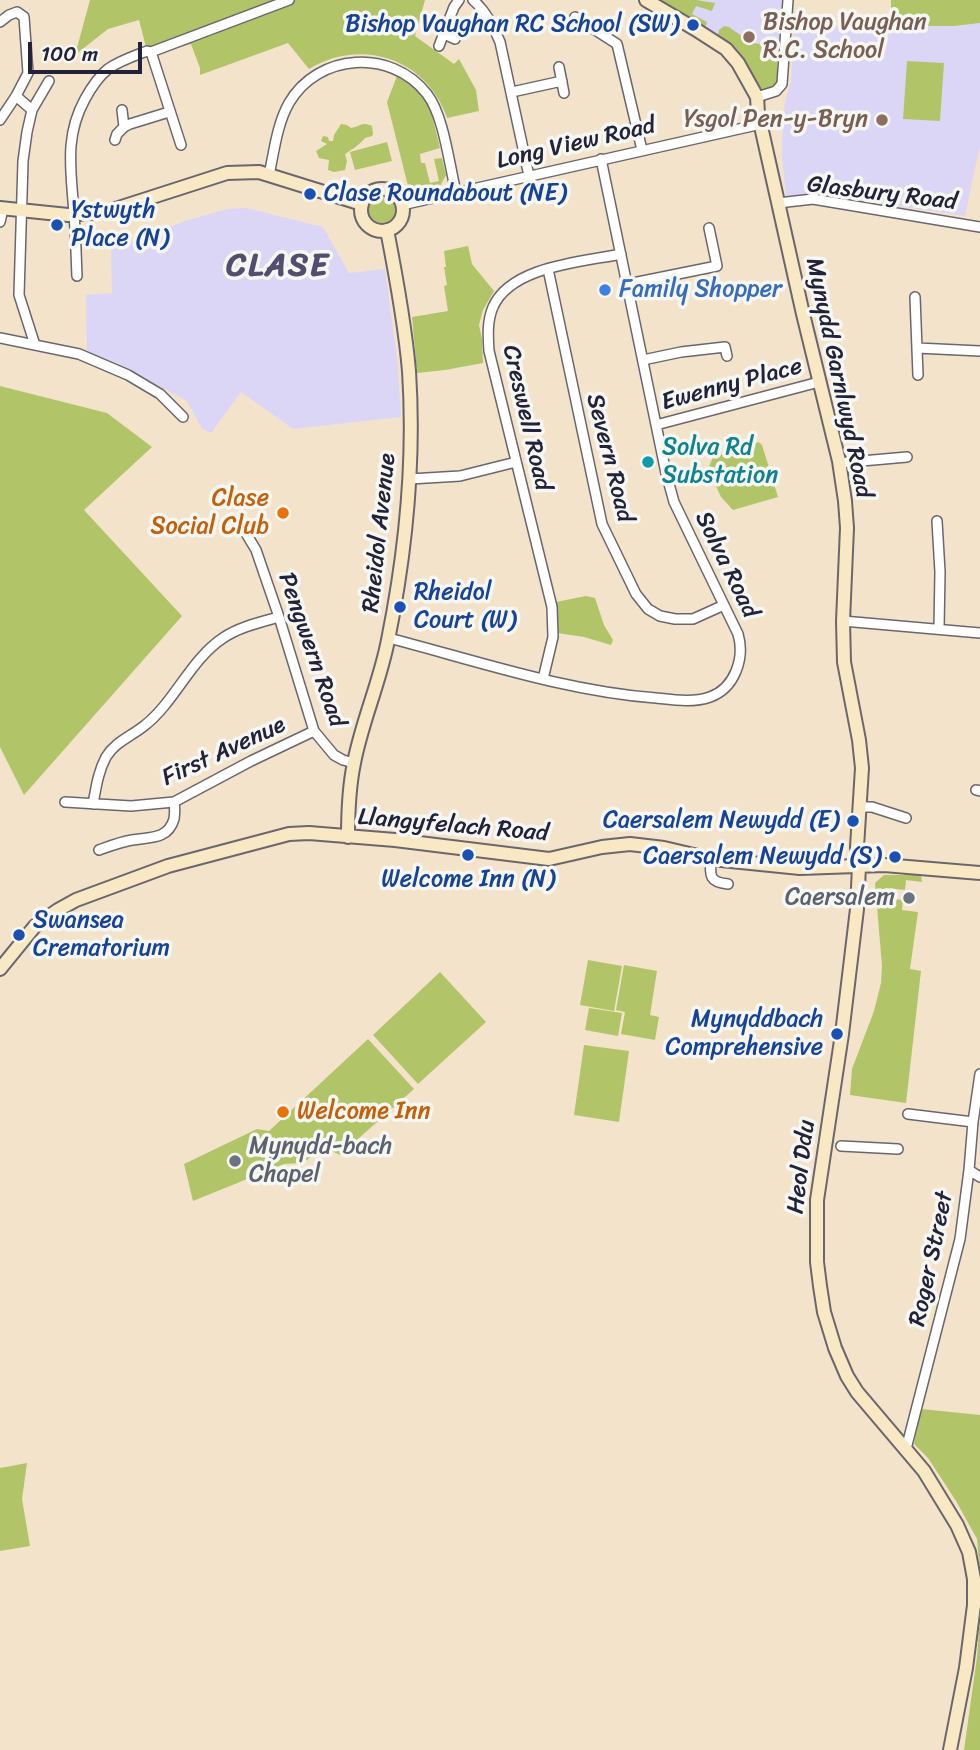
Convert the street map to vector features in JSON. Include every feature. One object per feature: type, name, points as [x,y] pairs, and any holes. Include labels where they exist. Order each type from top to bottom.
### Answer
[{"type":"street","points":[[77,276],[70,147],[72,127],[92,86],[107,70],[122,61],[289,0]]},
{"type":"street","points":[[439,46],[459,0]]},
{"type":"street","points":[[473,0],[491,22],[500,42],[529,176]]},
{"type":"street","points":[[646,0],[726,49],[738,62],[757,97],[776,91],[782,83],[788,0]]},
{"type":"street","points":[[0,22],[17,12],[24,17],[28,74],[0,120]]},
{"type":"street","points":[[576,18],[618,44],[642,150]]},
{"type":"street","points":[[444,34],[455,39]]},
{"type":"street","points":[[151,52],[181,145]]},
{"type":"street","points":[[269,175],[284,117],[297,91],[312,76],[323,70],[340,64],[374,63],[407,76],[427,94],[440,123],[456,192]]},
{"type":"street","points":[[559,67],[564,93]]},
{"type":"street","points":[[35,345],[19,295],[23,161],[32,110],[49,81]]},
{"type":"street","points":[[512,92],[562,81]]},
{"type":"street","points":[[16,96],[32,110]]},
{"type":"street","name":"Mynydd Garnlwyd Road","points":[[757,97],[778,203],[839,463],[845,501],[847,528],[844,662],[862,768],[859,866]]},
{"type":"street","points":[[122,110],[124,127]]},
{"type":"street","points":[[115,140],[124,127],[169,111]]},
{"type":"street","name":"Long View Road","points":[[402,205],[761,124]]},
{"type":"street","name":"Solva Road","points":[[389,638],[581,689],[629,696],[677,700],[711,697],[727,685],[737,669],[741,651],[738,634],[674,502],[666,473],[601,159]]},
{"type":"street","points":[[1,213],[22,211],[74,214],[109,211],[227,173],[259,172],[362,204]]},
{"type":"street","points":[[386,189],[394,193],[402,205],[400,218],[387,230],[373,229],[361,215],[362,204],[373,190],[386,189]]},
{"type":"street","name":"Glasbury Road","points":[[778,203],[813,199],[980,227]]},
{"type":"street","points":[[628,284],[717,266],[709,228]]},
{"type":"street","name":"Rheidol Avenue","points":[[348,837],[354,763],[389,638],[402,563],[410,479],[409,372],[402,313],[387,230]]},
{"type":"street","name":"Creswell Road","points":[[543,679],[552,637],[552,607],[489,351],[488,328],[493,307],[503,293],[516,282],[548,269],[621,254]]},
{"type":"street","name":"Severn Road","points":[[548,269],[602,524],[636,594],[648,609],[675,620],[693,619],[724,605]]},
{"type":"street","points":[[915,297],[918,375]]},
{"type":"street","points":[[0,338],[79,354],[128,375],[160,394],[183,417]]},
{"type":"street","points":[[643,360],[725,347],[727,356]]},
{"type":"street","points":[[917,348],[980,351]]},
{"type":"street","name":"Ewenny Place","points":[[656,425],[819,382]]},
{"type":"street","points":[[839,463],[907,457]]},
{"type":"street","points":[[410,479],[460,476],[516,462]]},
{"type":"street","points":[[937,521],[939,628]]},
{"type":"street","name":"Pengwern Road","points":[[247,535],[256,550],[279,617],[314,731],[334,755],[354,763]]},
{"type":"street","points":[[93,804],[97,780],[108,754],[155,715],[201,656],[224,637],[279,617]]},
{"type":"street","points":[[843,621],[980,633]]},
{"type":"street","name":"First Avenue","points":[[65,802],[131,806],[174,802],[314,731]]},
{"type":"street","points":[[99,850],[128,841],[154,838],[167,832],[172,825],[174,802]]},
{"type":"street","points":[[860,807],[872,807],[906,818]]},
{"type":"street","name":"Llangyfelach Road","points":[[0,969],[35,926],[58,910],[168,866],[289,834],[309,833],[395,840],[549,859],[602,847],[630,844],[712,859],[800,868],[884,865],[980,873]]},
{"type":"street","points":[[712,859],[712,878],[719,883],[728,884]]},
{"type":"street","name":"Heol Ddu","points":[[859,866],[846,1006],[817,1200],[817,1262],[824,1312],[847,1376],[857,1392],[924,1471],[957,1525],[969,1552],[974,1579],[974,1605],[966,1668],[950,1750]]},
{"type":"street","name":"Roger Street","points":[[906,1449],[960,1239],[980,1074]]},
{"type":"street","points":[[924,1116],[925,1104]]},
{"type":"street","points":[[908,1114],[973,1122]]},
{"type":"street","points":[[841,1146],[898,1149]]},
{"type":"street","points":[[969,1170],[980,1177]]},
{"type":"shaded area","name":"Bishop Vaughan R.C. School","points":[[658,0],[782,0],[777,62],[737,50],[713,32]]},
{"type":"shaded area","name":"Ysgol Pen-y-Bryn","points":[[980,23],[980,145],[965,216],[816,194],[786,196],[782,138],[785,102],[791,81],[794,27],[954,26]]},
{"type":"shaded area","points":[[246,208],[323,227],[349,273],[385,269],[398,366],[401,417],[293,429],[241,392],[211,433],[202,429],[187,401],[117,363],[87,352],[86,295],[112,293],[111,249],[185,221],[227,209]]},
{"type":"green space","points":[[90,0],[425,0],[415,36],[454,64],[459,59],[476,90],[479,111],[447,118],[438,98],[424,81],[409,68],[390,59],[350,55],[329,59],[309,69],[288,43],[200,75],[191,44],[158,54],[147,51],[139,20],[108,29],[75,55]]},
{"type":"green space","points":[[658,0],[715,3],[712,11],[696,6],[692,14],[707,22],[705,27]]},
{"type":"green space","points":[[891,0],[980,0],[980,23],[954,26],[891,26]]},
{"type":"green space","points":[[724,26],[750,42],[777,48],[775,86],[766,91],[757,89],[737,50],[718,35]]},
{"type":"green space","points":[[907,61],[944,63],[940,121],[903,119]]},
{"type":"green space","points":[[397,76],[417,91],[431,111],[440,148],[420,154],[430,183],[439,181],[434,159],[442,158],[446,175],[439,188],[415,193],[409,190],[387,102]]},
{"type":"green space","points":[[341,124],[351,128],[363,124],[372,126],[373,134],[345,154],[345,170],[334,172],[328,170],[329,160],[319,158],[316,151],[327,144],[321,141],[323,136],[333,141]]},
{"type":"green space","points":[[387,142],[392,161],[355,170],[350,152]]},
{"type":"green space","points":[[381,192],[393,197],[398,209],[393,221],[381,226],[369,221],[364,209],[369,197]]},
{"type":"green space","points":[[468,246],[472,264],[494,291],[483,310],[479,325],[483,363],[417,373],[412,317],[448,311],[444,286],[447,285],[444,251]]},
{"type":"green space","points":[[0,386],[107,413],[152,447],[84,510],[182,616],[24,795],[0,747]]},
{"type":"green space","points":[[759,442],[778,497],[733,510],[721,497],[708,469],[713,457]]},
{"type":"green space","points":[[586,596],[595,598],[604,625],[613,640],[611,645],[557,633],[556,602]]},
{"type":"green space","points":[[884,875],[921,875],[922,882],[906,880],[905,890],[886,888],[884,898],[903,900],[902,910],[918,912],[910,969],[921,971],[906,1103],[850,1095],[852,1069],[874,1011],[881,983],[875,883]]},
{"type":"green space","points":[[588,960],[622,966],[614,1011],[580,1005]]},
{"type":"green space","points":[[624,965],[657,971],[650,1015],[659,1017],[655,1040],[621,1034],[625,1012],[616,1010]]},
{"type":"green space","points":[[440,972],[486,1022],[418,1084],[373,1035]]},
{"type":"green space","points":[[589,1008],[622,1013],[618,1036],[585,1030]]},
{"type":"green space","points":[[368,1039],[414,1089],[340,1155],[325,1148],[302,1163],[284,1164],[193,1201],[184,1164],[257,1129],[269,1131]]},
{"type":"green space","points":[[584,1045],[629,1051],[619,1122],[574,1115]]},
{"type":"green space","points":[[921,1409],[980,1415],[980,1574],[977,1539],[928,1458],[914,1444]]},
{"type":"green space","points":[[27,1463],[22,1499],[30,1546],[0,1551],[0,1468]]},
{"type":"green space","points":[[980,1612],[980,1750],[964,1750],[977,1657]]},
{"type":"place","name":"Bishop Vaughan RC School (SW)","points":[[693,25]]},
{"type":"place","name":"Bishop Vaughan R.C. School","points":[[749,37]]},
{"type":"place","name":"Ysgol Pen-y-Bryn","points":[[882,120]]},
{"type":"place","name":"Clase Roundabout (NE)","points":[[310,194]]},
{"type":"place","name":"Ystwyth Place (N)","points":[[57,225]]},
{"type":"place","name":"Family Shopper","points":[[605,290]]},
{"type":"place","name":"Solva Rd Substation","points":[[648,462]]},
{"type":"place","name":"Clase Social Club","points":[[283,513]]},
{"type":"place","name":"Rheidol Court (W)","points":[[400,607]]},
{"type":"place","name":"Caersalem Newydd (E)","points":[[853,821]]},
{"type":"place","name":"Welcome Inn (N)","points":[[468,855]]},
{"type":"place","name":"Caersalem Newydd (S)","points":[[895,857]]},
{"type":"place","name":"Caersalem","points":[[909,898]]},
{"type":"place","name":"Swansea Crematorium","points":[[19,935]]},
{"type":"place","name":"Mynyddbach Comprehensive","points":[[837,1034]]},
{"type":"place","name":"Welcome Inn","points":[[283,1112]]},
{"type":"place","name":"Mynydd-bach Chapel","points":[[235,1161]]},
{"type":"district","name":"CLASE","points":[[278,267]]}]
